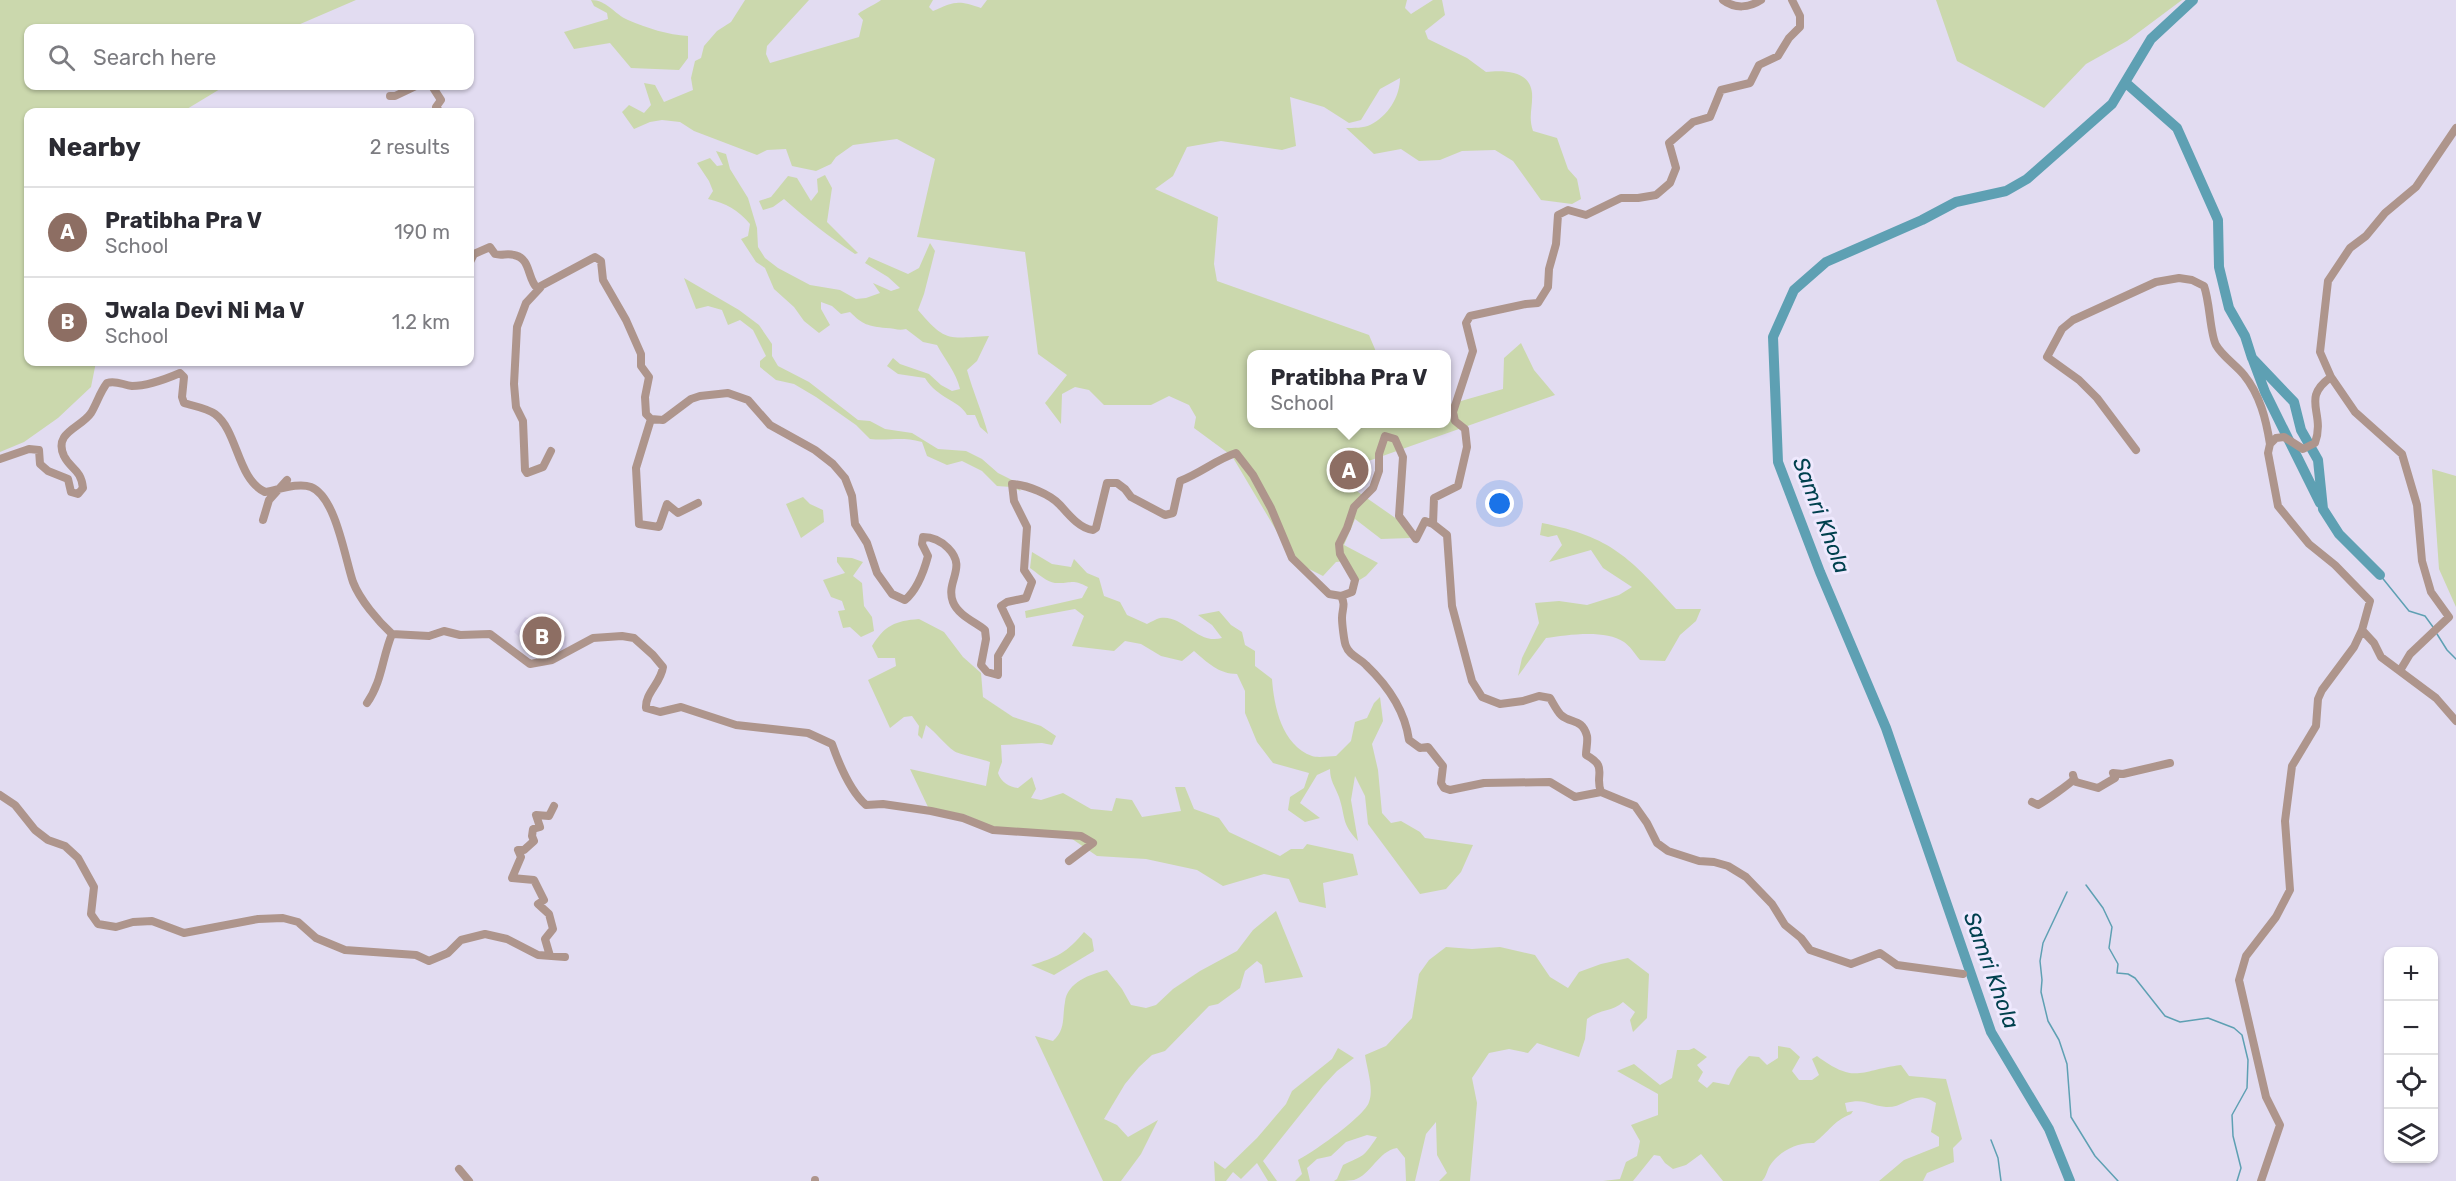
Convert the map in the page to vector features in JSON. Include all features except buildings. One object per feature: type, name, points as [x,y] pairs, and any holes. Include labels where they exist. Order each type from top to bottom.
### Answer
[{"type":"street","points":[[1723,0],[1730,6],[1752,6],[1761,0]]},
{"type":"street","points":[[1433,524],[1434,498],[1458,486],[1467,447],[1465,429],[1455,421],[1452,412],[1473,351],[1466,322],[1470,316],[1538,303],[1548,287],[1549,269],[1556,244],[1558,215],[1568,210],[1586,214],[1621,198],[1648,198],[1656,195],[1670,183],[1676,168],[1669,143],[1693,122],[1710,117],[1721,90],[1750,83],[1759,65],[1778,56],[1789,38],[1800,27],[1800,16],[1792,0]]},
{"type":"street","points":[[390,96],[408,90]]},
{"type":"street","points":[[435,90],[441,100],[437,108]]},
{"type":"street","points":[[2401,669],[2410,654],[2449,617],[2431,592],[2422,561],[2417,505],[2402,454],[2355,412],[2331,377],[2320,352],[2328,281],[2350,248],[2366,236],[2385,213],[2415,188],[2456,128]]},
{"type":"street","points":[[474,254],[490,247],[495,254],[502,256],[511,254],[522,258],[535,287],[540,288]]},
{"type":"street","points":[[551,451],[543,467],[527,473],[523,421],[516,407],[514,384],[516,327],[526,303],[540,288],[595,257],[601,261],[603,280],[626,320],[640,354],[641,366],[649,377],[645,398],[646,414],[651,419],[663,420],[691,399],[700,396],[728,393],[748,400],[770,424],[815,450],[833,464],[845,478],[852,496],[855,524],[867,543],[884,586],[899,599],[905,600],[911,595],[926,565],[928,556],[922,544],[923,537],[931,537],[944,543],[956,555],[958,566],[951,594],[953,603],[962,614],[985,630],[986,639],[981,665],[987,672],[998,675],[998,656],[1011,634],[1011,627],[1001,606],[1007,602],[1026,598],[1032,582],[1024,570],[1027,527],[1014,501],[1012,484],[1024,485],[1050,499],[1084,528],[1093,530],[1096,528],[1107,483],[1116,483],[1131,497],[1165,515],[1173,513],[1180,481],[1236,453],[1253,475],[1271,508],[1292,558],[1329,594],[1341,596],[1352,592],[1355,580],[1340,554],[1339,544],[1354,507],[1373,489],[1379,471],[1379,454],[1385,436],[1395,438],[1403,457],[1399,516],[1416,539],[1425,521],[1447,535],[1452,606],[1472,681],[1482,697],[1500,705],[1539,696],[1550,698],[1562,716],[1580,723],[1588,740],[1585,746],[1586,755],[1598,763],[1601,769],[1598,785],[1601,792]]},
{"type":"street","points":[[2136,450],[2097,398],[2079,380],[2047,357],[2062,329],[2073,320],[2156,282],[2179,278],[2192,280],[2204,286],[2209,299],[2215,344],[2245,376],[2258,396],[2267,424],[2270,444],[2268,453],[2278,506],[2309,544],[2335,565],[2370,602],[2362,630],[2354,647],[2322,690],[2318,699],[2316,726],[2312,737],[2292,766],[2285,821],[2290,890],[2276,917],[2246,956],[2239,980],[2266,1096],[2280,1125],[2261,1181]]},
{"type":"street","points":[[0,459],[29,449],[39,450],[40,464],[48,471],[68,479],[71,492],[78,494],[83,488],[82,476],[65,458],[61,445],[63,438],[71,428],[82,423],[90,414],[107,383],[139,385],[162,381],[180,373],[184,377],[182,397],[184,403],[214,413],[228,432],[240,459],[258,488],[265,492],[296,486],[310,486],[320,494],[335,520],[347,554],[353,583],[392,634],[429,636],[444,632],[460,635],[490,634],[530,664],[552,660],[593,638],[621,636],[634,638],[663,667],[662,676],[646,701],[646,708],[660,712],[681,707],[736,725],[808,733],[832,744],[842,772],[859,799],[866,805],[883,804],[931,811],[963,818],[993,830],[1081,836],[1093,843],[1069,861]]},
{"type":"street","points":[[2270,444],[2276,438],[2284,437],[2303,449],[2315,443],[2319,418],[2314,398],[2319,387],[2331,377]]},
{"type":"street","points":[[651,419],[636,468],[639,524],[659,527],[667,504],[678,513],[698,503]]},
{"type":"street","points":[[263,520],[269,501],[287,480]]},
{"type":"street","points":[[1341,596],[1345,603],[1342,619],[1345,645],[1350,653],[1381,680],[1394,699],[1407,725],[1409,740],[1420,747],[1428,747],[1443,766],[1441,783],[1443,788],[1450,790],[1484,783],[1550,782],[1575,797],[1601,792],[1635,806],[1657,843],[1668,851],[1699,861],[1728,866],[1746,877],[1772,904],[1785,925],[1801,938],[1810,950],[1851,964],[1880,953],[1897,965],[1963,974]]},
{"type":"street","points":[[2362,630],[2374,642],[2381,657],[2401,669],[2436,698],[2456,721]]},
{"type":"street","points":[[367,703],[380,681],[392,634]]},
{"type":"street","points":[[2032,802],[2038,805],[2047,800],[2060,788],[2069,785],[2074,777],[2076,782],[2098,788],[2115,778],[2113,773],[2123,774],[2170,763]]},
{"type":"street","points":[[0,795],[15,805],[35,830],[48,840],[65,846],[78,858],[94,887],[91,914],[98,924],[116,927],[133,922],[152,921],[184,933],[258,919],[283,918],[298,922],[316,938],[345,950],[416,955],[429,961],[448,953],[461,940],[484,934],[507,939],[538,955],[565,957]]},
{"type":"street","points":[[550,956],[545,939],[553,929],[549,914],[538,904],[544,900],[534,880],[512,878],[521,857],[518,850],[524,850],[534,841],[533,829],[540,826],[536,815],[549,816],[554,806]]},
{"type":"street","points":[[459,1169],[469,1181]]},
{"type":"shaded area","points":[[525,617],[548,625],[559,634],[566,636],[567,651],[539,657],[514,632]]},
{"type":"green space","points":[[0,0],[356,0],[300,24],[24,24],[24,90],[218,90],[189,108],[24,108],[24,366],[95,366],[91,387],[58,418],[24,442],[0,452]]},
{"type":"green space","points":[[591,0],[602,2],[623,17],[643,26],[665,33],[688,36],[688,58],[679,70],[631,68],[610,43],[574,49],[564,32],[608,19],[607,13],[594,6]]},
{"type":"green space","points":[[745,0],[809,0],[767,46],[766,54],[770,63],[859,37],[863,20],[858,14],[881,0],[933,0],[929,7],[933,11],[957,3],[981,8],[987,0],[1407,0],[1405,8],[1411,14],[1433,0],[1442,0],[1445,15],[1425,31],[1428,39],[1467,58],[1486,72],[1515,73],[1526,80],[1532,93],[1533,131],[1557,138],[1568,169],[1577,179],[1581,199],[1572,204],[1541,200],[1513,161],[1495,150],[1462,151],[1440,160],[1419,161],[1401,149],[1374,154],[1346,128],[1368,126],[1382,117],[1395,99],[1400,78],[1380,89],[1361,120],[1349,123],[1324,107],[1290,97],[1296,146],[1282,150],[1221,141],[1187,147],[1173,176],[1155,189],[1218,217],[1214,264],[1217,281],[1369,335],[1375,350],[1247,350],[1247,428],[1451,428],[1451,404],[1503,389],[1504,358],[1521,343],[1534,370],[1555,395],[1360,464],[1348,449],[1338,478],[1404,524],[1410,538],[1381,539],[1355,519],[1344,545],[1378,563],[1366,576],[1353,584],[1346,561],[1336,562],[1323,576],[1295,562],[1232,456],[1194,428],[1196,417],[1189,405],[1169,396],[1151,405],[1104,405],[1089,390],[1075,387],[1062,394],[1061,424],[1045,403],[1067,375],[1038,354],[1025,252],[917,237],[935,159],[897,139],[853,145],[836,157],[831,164],[816,171],[792,166],[786,149],[767,150],[757,155],[694,131],[680,122],[662,120],[634,129],[622,112],[629,105],[644,113],[651,105],[644,83],[655,85],[664,102],[693,90],[691,78],[695,61],[701,58],[704,46],[717,31],[731,22]]},
{"type":"green space","points":[[1936,0],[2182,0],[2127,41],[2086,64],[2044,108],[1957,61]]},
{"type":"green space","points":[[716,151],[726,154],[730,169],[748,198],[757,228],[758,247],[765,258],[778,268],[810,285],[840,290],[856,299],[880,293],[873,283],[891,291],[900,288],[888,277],[865,263],[869,257],[908,274],[919,268],[930,243],[935,251],[918,310],[935,328],[949,336],[989,336],[977,361],[967,370],[988,434],[980,427],[975,415],[967,415],[959,406],[936,391],[925,378],[898,374],[887,366],[893,358],[900,364],[929,374],[952,391],[960,389],[937,345],[923,342],[906,329],[898,330],[866,324],[850,312],[841,314],[832,306],[821,302],[821,309],[830,325],[819,333],[804,321],[794,307],[774,289],[765,268],[756,262],[741,239],[748,236],[750,224],[731,208],[708,199],[713,191],[697,163],[710,158],[717,166],[723,165]]},
{"type":"green space","points":[[825,175],[832,188],[827,222],[858,253],[855,254],[836,241],[784,199],[773,207],[763,210],[759,201],[771,197],[788,176],[797,178],[811,201],[818,192],[817,179]]},
{"type":"green space","points":[[684,278],[739,310],[759,325],[772,344],[772,356],[778,366],[809,382],[858,420],[870,421],[885,429],[912,433],[938,449],[966,451],[1014,481],[1021,491],[1011,487],[997,486],[982,471],[962,461],[947,465],[927,456],[922,442],[908,439],[870,439],[856,425],[816,397],[794,384],[776,380],[760,367],[760,361],[766,356],[753,330],[740,320],[728,325],[722,310],[708,306],[696,309]]},
{"type":"green space","points":[[2432,469],[2456,476],[2456,607],[2439,569]]},
{"type":"green space","points":[[803,497],[810,504],[823,510],[824,522],[801,538],[786,504]]},
{"type":"green space","points":[[1542,523],[1586,535],[1618,552],[1646,576],[1676,609],[1701,609],[1696,621],[1680,635],[1665,661],[1640,660],[1624,642],[1607,635],[1564,636],[1546,638],[1518,676],[1522,658],[1539,623],[1535,603],[1559,601],[1587,605],[1619,595],[1632,587],[1603,568],[1591,550],[1549,562],[1562,545],[1557,535],[1548,537],[1540,535]]},
{"type":"green space","points":[[1032,552],[1052,564],[1071,567],[1074,559],[1087,573],[1099,578],[1104,596],[1120,602],[1127,615],[1147,624],[1160,618],[1168,618],[1176,620],[1205,637],[1222,638],[1212,625],[1198,615],[1219,611],[1231,625],[1242,632],[1245,645],[1255,651],[1255,666],[1272,679],[1278,713],[1287,734],[1302,751],[1312,756],[1336,756],[1351,741],[1355,722],[1367,718],[1374,703],[1380,697],[1383,721],[1372,744],[1378,770],[1382,813],[1391,823],[1401,821],[1420,832],[1425,838],[1473,845],[1461,872],[1446,889],[1420,894],[1368,824],[1365,796],[1355,776],[1351,800],[1358,841],[1346,825],[1330,769],[1317,775],[1300,803],[1320,818],[1305,822],[1288,810],[1290,797],[1304,788],[1309,773],[1273,763],[1257,742],[1245,713],[1245,691],[1237,674],[1219,670],[1194,651],[1182,661],[1161,656],[1141,644],[1125,641],[1114,651],[1072,646],[1084,616],[1075,609],[1026,618],[1025,611],[1082,598],[1088,587],[1075,582],[1055,583],[1045,579],[1030,568]]},
{"type":"green space","points":[[837,557],[852,558],[863,562],[853,576],[862,583],[864,606],[872,617],[874,631],[861,637],[850,627],[843,628],[838,611],[845,610],[842,601],[831,597],[823,580],[845,573],[837,562]]},
{"type":"green space","points":[[919,619],[944,632],[963,657],[981,673],[983,697],[1013,717],[1041,726],[1056,736],[1052,745],[1042,743],[1001,745],[1002,762],[998,773],[1001,779],[1018,788],[1032,777],[1036,789],[1031,798],[1041,800],[1063,793],[1091,809],[1112,811],[1116,798],[1132,800],[1142,817],[1181,811],[1175,787],[1185,787],[1194,809],[1219,818],[1229,832],[1280,856],[1291,849],[1303,849],[1307,844],[1353,854],[1358,875],[1323,883],[1326,908],[1299,902],[1289,879],[1264,874],[1223,886],[1197,870],[1146,859],[1097,856],[1062,832],[993,827],[966,815],[928,807],[910,769],[986,786],[990,762],[954,751],[926,725],[922,739],[918,735],[919,726],[912,716],[904,717],[890,728],[868,680],[896,666],[895,658],[878,658],[872,646],[881,633],[891,625]]},
{"type":"green space","points":[[1276,911],[1303,977],[1265,983],[1262,965],[1257,961],[1245,971],[1240,988],[1218,1004],[1209,1006],[1165,1051],[1152,1055],[1139,1067],[1125,1084],[1104,1119],[1117,1125],[1128,1137],[1158,1120],[1141,1154],[1121,1181],[1103,1181],[1035,1036],[1053,1041],[1057,1037],[1062,1028],[1067,995],[1070,989],[1081,980],[1107,970],[1131,1005],[1146,1008],[1156,1005],[1173,989],[1200,971],[1237,951],[1253,930]]},
{"type":"green space","points":[[1084,932],[1092,939],[1094,951],[1054,975],[1031,965],[1061,953]]},
{"type":"green space","points":[[1446,947],[1472,949],[1500,947],[1535,955],[1550,977],[1568,988],[1579,972],[1628,958],[1649,974],[1647,1018],[1633,1032],[1630,1020],[1635,1012],[1623,1002],[1592,1016],[1587,1019],[1585,1039],[1579,1057],[1537,1043],[1528,1053],[1509,1049],[1489,1053],[1472,1078],[1477,1103],[1470,1181],[1439,1181],[1447,1173],[1437,1155],[1436,1122],[1426,1134],[1415,1181],[1406,1181],[1405,1158],[1397,1148],[1390,1150],[1360,1177],[1354,1180],[1334,1181],[1343,1165],[1363,1155],[1377,1137],[1367,1135],[1346,1142],[1331,1156],[1317,1159],[1307,1168],[1310,1181],[1295,1181],[1302,1174],[1298,1160],[1337,1134],[1358,1116],[1369,1102],[1370,1079],[1365,1055],[1386,1046],[1412,1018],[1419,974],[1429,960]]},
{"type":"green space","points":[[1778,1046],[1790,1048],[1800,1057],[1792,1071],[1799,1080],[1812,1080],[1819,1075],[1812,1059],[1817,1056],[1830,1065],[1850,1073],[1901,1065],[1909,1076],[1946,1079],[1962,1139],[1953,1148],[1954,1162],[1927,1173],[1923,1181],[1879,1181],[1904,1160],[1939,1146],[1939,1137],[1931,1132],[1936,1103],[1922,1097],[1886,1107],[1862,1102],[1845,1103],[1847,1112],[1853,1111],[1851,1114],[1835,1124],[1814,1143],[1784,1151],[1775,1159],[1762,1181],[1723,1181],[1701,1154],[1686,1165],[1673,1169],[1660,1156],[1654,1155],[1633,1181],[1603,1181],[1620,1179],[1626,1162],[1637,1156],[1640,1141],[1631,1125],[1658,1115],[1658,1094],[1617,1071],[1634,1064],[1660,1085],[1672,1078],[1677,1050],[1694,1048],[1707,1057],[1697,1065],[1703,1072],[1698,1081],[1707,1088],[1713,1082],[1729,1085],[1737,1069],[1749,1056],[1759,1057],[1767,1065],[1778,1058]]},
{"type":"green space","points":[[1338,1048],[1354,1058],[1323,1086],[1263,1161],[1277,1181],[1268,1181],[1257,1163],[1241,1179],[1233,1172],[1226,1181],[1215,1181],[1214,1161],[1225,1169],[1257,1138],[1286,1104],[1292,1091],[1332,1059]]},
{"type":"waterway","name":"Samri Khola","points":[[2070,1181],[2049,1129],[1991,1032],[1886,728],[1820,572],[1778,462],[1773,337],[1794,290],[1826,262],[1922,220],[1956,202],[2006,191],[2027,179],[2112,104],[2151,39],[2193,0]]},
{"type":"waterway","points":[[2126,83],[2177,128],[2218,220],[2219,267],[2229,308],[2245,336],[2252,358],[2294,402],[2301,430],[2318,460],[2323,509],[2339,534],[2380,575]]},
{"type":"waterway","points":[[2253,360],[2265,392],[2320,503]]},
{"type":"waterway","points":[[2380,575],[2409,611],[2425,616],[2433,627]]},
{"type":"waterway","points":[[2437,634],[2456,659]]},
{"type":"waterway","points":[[2086,885],[2103,908],[2112,927],[2109,948],[2118,964],[2117,973],[2128,974],[2135,978],[2165,1016],[2180,1022],[2208,1018],[2234,1028],[2242,1035],[2248,1060],[2247,1088],[2232,1115],[2233,1136],[2241,1168],[2237,1181]]},
{"type":"waterway","points":[[2067,892],[2043,943],[2040,961],[2041,992],[2048,1021],[2059,1040],[2067,1064],[2071,1117],[2095,1156],[2118,1181]]},
{"type":"waterway","points":[[1991,1140],[1998,1158],[2001,1181]]},
{"type":"place","name":"Pratibha Pra V","points":[[1349,470]]},
{"type":"place","name":"Jwala Devi Ni Ma V","points":[[542,636]]}]
